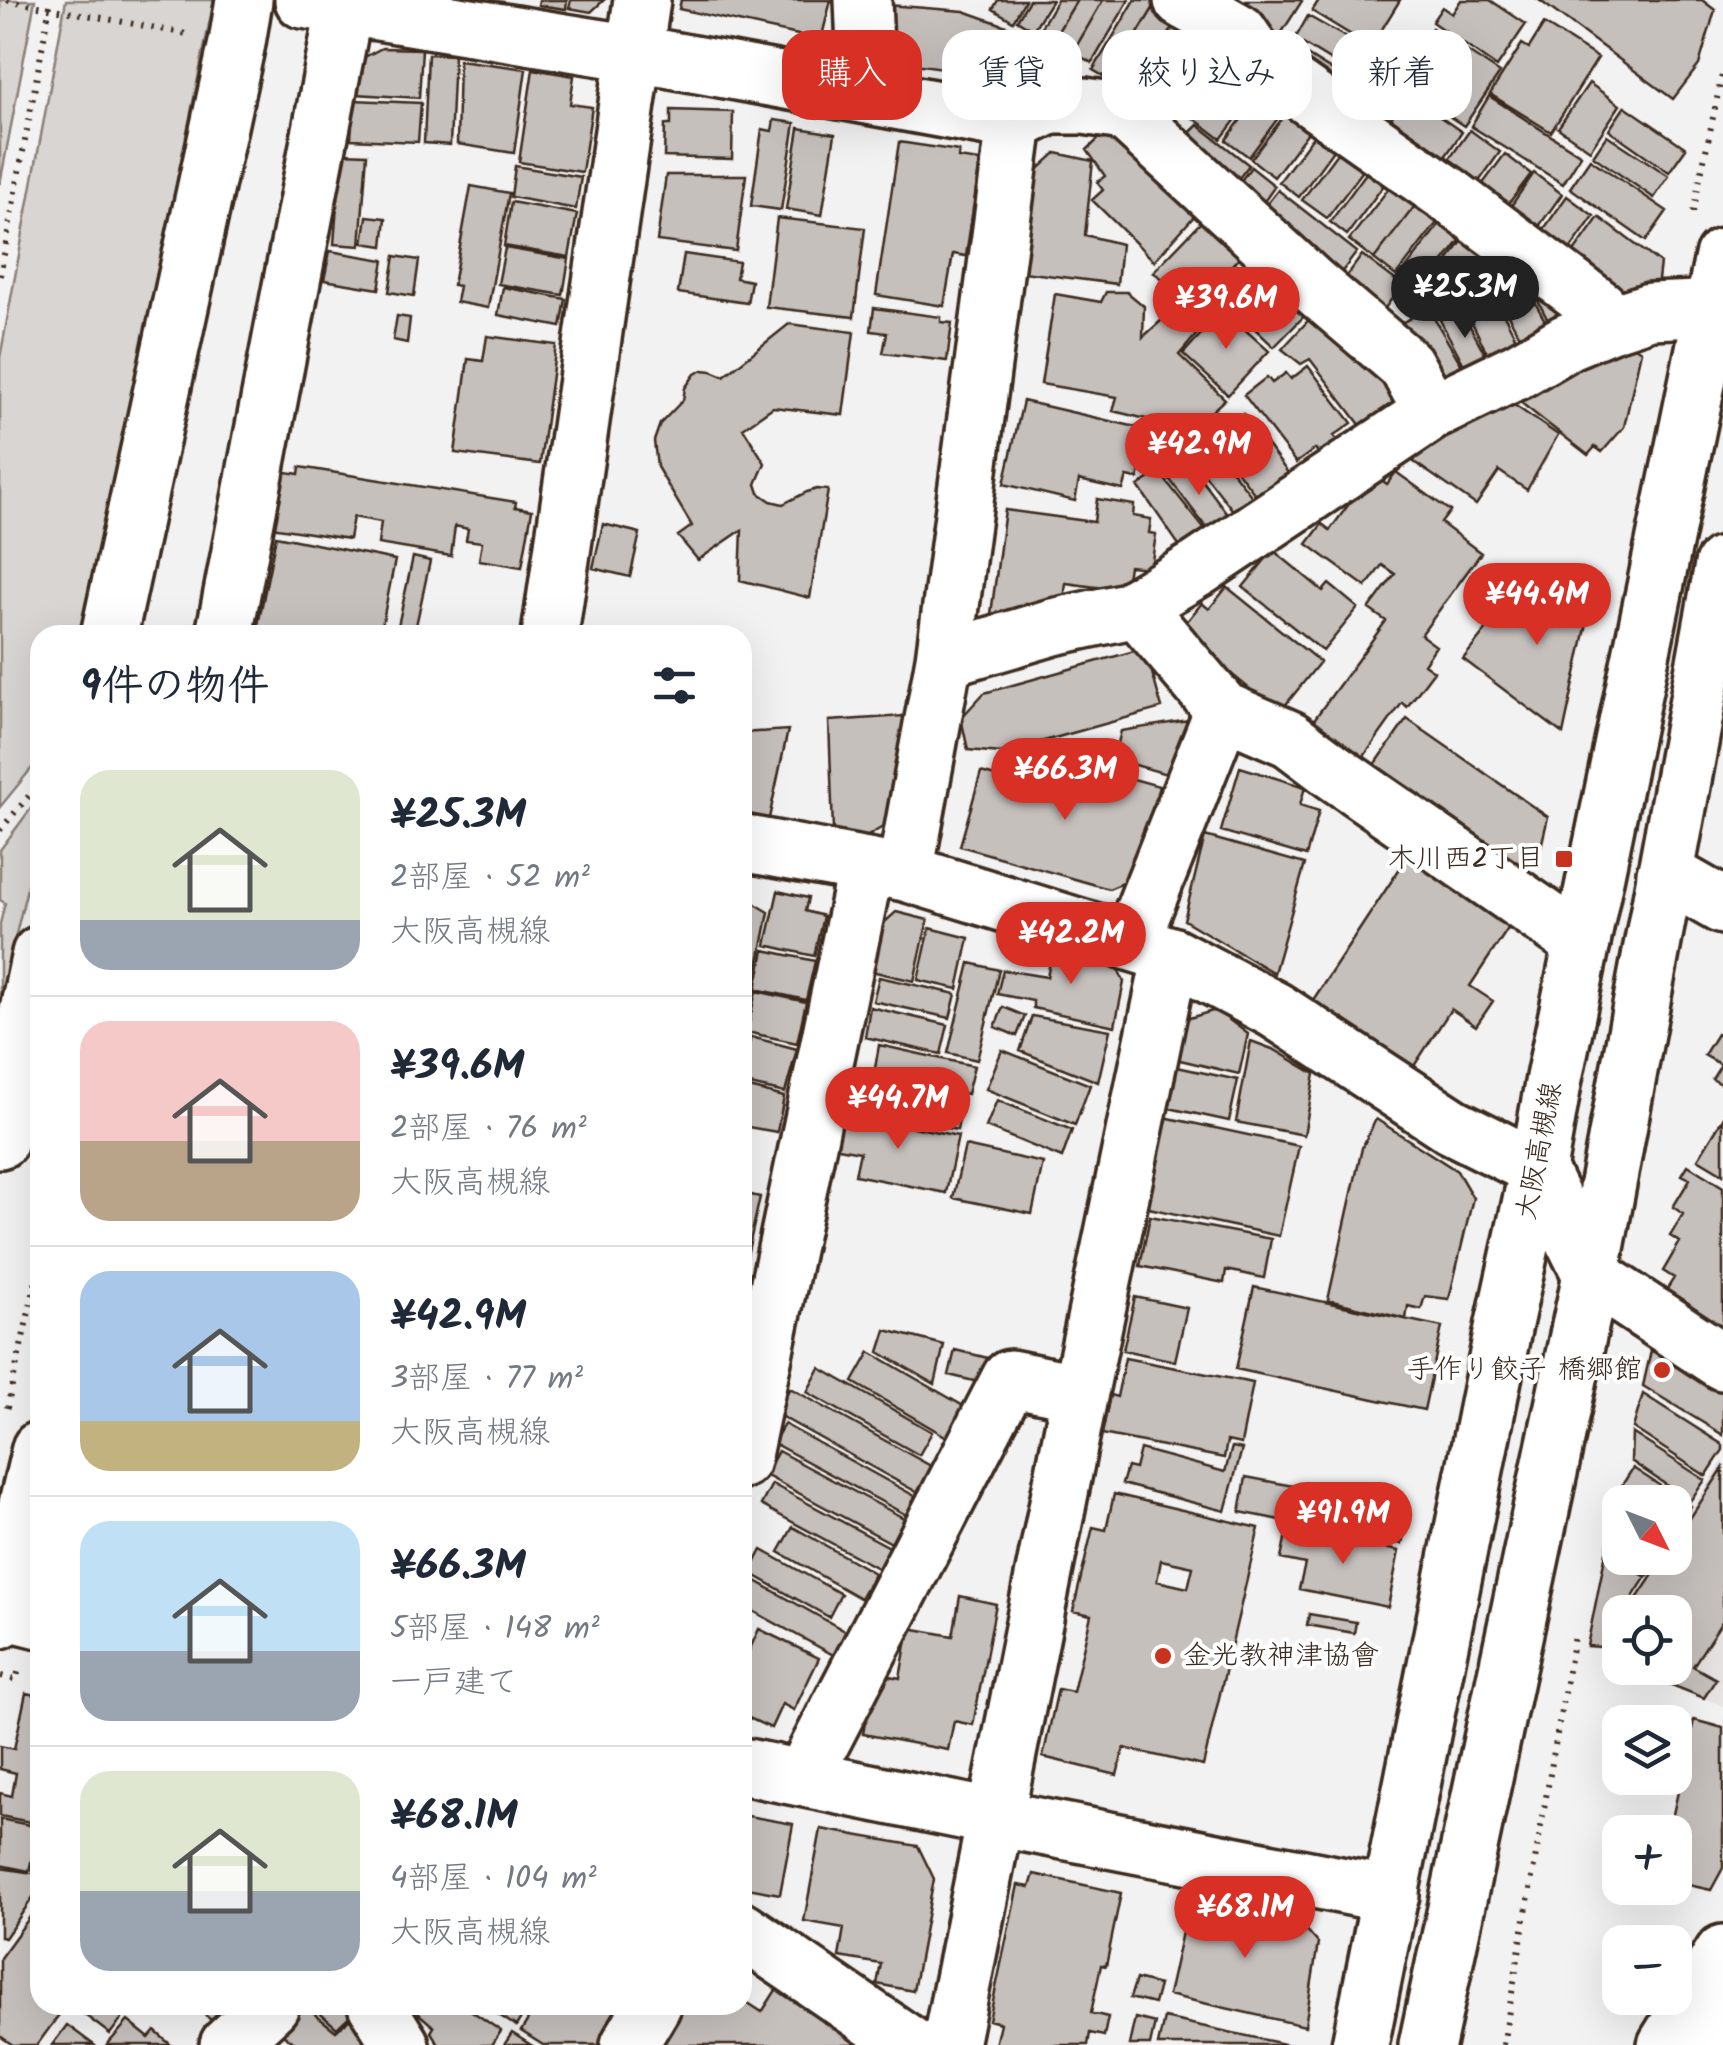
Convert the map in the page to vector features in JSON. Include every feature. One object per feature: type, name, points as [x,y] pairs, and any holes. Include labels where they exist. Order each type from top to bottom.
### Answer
[{"type":"street","points":[[551,625],[642,0]]},
{"type":"street","points":[[863,0],[864,30]]},
{"type":"street","points":[[1182,0],[1239,32],[1260,63],[1494,228],[1600,308],[1610,324]]},
{"type":"street","points":[[226,625],[332,2],[782,81]]},
{"type":"street","points":[[111,625],[241,21]]},
{"type":"street","points":[[922,106],[1015,123],[1050,106],[1124,112],[1311,284],[1406,365],[1432,412]]},
{"type":"street","points":[[752,1419],[885,869],[944,659],[1015,123]]},
{"type":"street","points":[[944,659],[1053,626],[1127,611],[1199,568],[1432,412],[1610,324],[1720,291]]},
{"type":"street","name":"大阪高槻線","points":[[1360,2045],[1496,1362],[1720,291]]},
{"type":"street","points":[[1427,2045],[1591,1275],[1717,616],[1723,565]]},
{"type":"street","points":[[1135,606],[1223,710],[1290,739],[1582,943]]},
{"type":"street","points":[[950,2045],[1080,1392],[1151,948],[1223,710]]},
{"type":"street","points":[[752,845],[885,869],[1151,948],[1275,1010],[1452,1126],[1538,1169],[1591,1275],[1723,1362]]},
{"type":"street","points":[[1666,873],[1723,906]]},
{"type":"street","points":[[0,1140],[30,1000]]},
{"type":"street","points":[[804,1778],[1010,1378],[1080,1392]]},
{"type":"street","points":[[11,1615],[22,1436]]},
{"type":"street","points":[[752,1768],[1391,1895]]},
{"type":"street","points":[[752,1937],[910,2045]]},
{"type":"street","points":[[1691,2033],[1723,1953]]},
{"type":"street","points":[[228,2045],[260,2015]]},
{"type":"street","points":[[382,2015],[401,2045]]},
{"type":"street","points":[[628,2045],[647,2015]]},
{"type":"path","points":[[7,0],[241,21]]},
{"type":"path","points":[[0,276],[50,4]]},
{"type":"path","points":[[0,830],[30,796]]},
{"type":"path","points":[[22,1436],[30,1359]]},
{"type":"shaded area","points":[[0,0],[35,0],[0,184]]},
{"type":"shaded area","points":[[66,0],[214,0],[86,625],[30,625],[30,770],[0,807],[0,358]]},
{"type":"shaded area","points":[[30,810],[30,876],[0,1001],[0,924],[5,903],[0,900],[0,850]]},
{"type":"shaded area","points":[[1723,1460],[1723,1706],[1672,1685],[1692,1685],[1692,1595],[1637,1595],[1650,1575],[1692,1575],[1692,1508]]},
{"type":"building","points":[[539,0],[567,0],[566,9],[538,5]]},
{"type":"building","points":[[571,0],[604,0],[591,12],[569,8]]},
{"type":"building","points":[[681,0],[831,0],[824,30],[782,31],[679,9]]},
{"type":"building","points":[[998,0],[1025,0],[1013,21],[993,9]]},
{"type":"building","points":[[1029,0],[1052,0],[1033,30],[1017,20]]},
{"type":"building","points":[[1057,0],[1077,0],[1059,30],[1039,30]]},
{"type":"building","points":[[1077,0],[1103,0],[1082,36],[1082,30],[1059,30]]},
{"type":"building","points":[[1103,0],[1129,0],[1111,30],[1102,30],[1102,46],[1092,63],[1082,57],[1082,36]]},
{"type":"building","points":[[1135,0],[1158,0],[1140,30],[1117,30]]},
{"type":"building","points":[[1158,0],[1183,11],[1172,30],[1140,30]]},
{"type":"building","points":[[1246,0],[1302,1],[1283,30],[1261,30],[1237,15]]},
{"type":"building","points":[[1319,0],[1400,0],[1381,30],[1343,30],[1312,11]]},
{"type":"building","points":[[1461,0],[1490,0],[1526,24],[1497,67],[1472,50],[1472,30],[1444,30],[1432,22],[1442,7],[1452,14]]},
{"type":"building","points":[[1539,0],[1702,0],[1715,10],[1699,65],[1673,99]]},
{"type":"building","points":[[887,5],[964,11],[1014,30],[942,30],[942,68],[922,65],[922,30],[889,30]]},
{"type":"building","points":[[1183,11],[1201,22],[1196,30],[1172,30]]},
{"type":"building","points":[[1308,16],[1333,30],[1332,61],[1312,49],[1312,30],[1300,30]]},
{"type":"building","points":[[1544,24],[1598,58],[1551,132],[1490,94],[1522,44],[1529,48]]},
{"type":"building","points":[[382,48],[422,49],[419,98],[356,94],[359,60]]},
{"type":"building","points":[[428,54],[454,55],[450,145],[424,143]]},
{"type":"building","points":[[1472,54],[1500,73],[1472,114]]},
{"type":"building","points":[[1102,55],[1102,75],[1093,70]]},
{"type":"building","points":[[1312,58],[1332,71],[1332,104],[1312,91]]},
{"type":"building","points":[[459,60],[526,69],[514,153],[457,144]]},
{"type":"building","points":[[533,69],[574,76],[570,104],[592,107],[582,172],[519,162]]},
{"type":"building","points":[[1082,75],[1097,89],[1082,87]]},
{"type":"building","points":[[1589,83],[1620,105],[1590,150],[1558,128]]},
{"type":"building","points":[[1489,96],[1581,155],[1563,184],[1471,126]]},
{"type":"building","points":[[353,100],[421,103],[418,142],[351,139]]},
{"type":"building","points":[[1625,106],[1686,148],[1669,172],[1609,130]]},
{"type":"building","points":[[671,110],[733,112],[732,159],[664,157],[665,125],[671,125]]},
{"type":"building","points":[[1312,115],[1318,119],[1274,177],[1251,159],[1281,120],[1312,120]]},
{"type":"building","points":[[774,120],[795,123],[781,210],[751,206],[762,129],[772,131]]},
{"type":"building","points":[[1196,120],[1235,120],[1221,139]]},
{"type":"building","points":[[1241,120],[1277,120],[1249,157],[1226,140]]},
{"type":"building","points":[[1390,120],[1445,120],[1462,132],[1436,170],[1381,133]]},
{"type":"building","points":[[1116,122],[1205,204],[1154,261],[1092,200],[1103,190],[1097,182],[1105,176],[1087,150]]},
{"type":"building","points":[[1323,123],[1342,138],[1299,197],[1279,182]]},
{"type":"building","points":[[1198,125],[1249,165],[1229,191],[1175,147]]},
{"type":"building","points":[[799,128],[835,134],[822,215],[786,209]]},
{"type":"building","points":[[1470,130],[1500,152],[1465,201],[1435,179]]},
{"type":"building","points":[[1607,135],[1669,176],[1654,198],[1593,156]]},
{"type":"building","points":[[1346,141],[1371,160],[1327,218],[1302,200]]},
{"type":"building","points":[[899,142],[959,151],[958,158],[980,161],[966,256],[953,254],[944,306],[876,295]]},
{"type":"building","points":[[341,153],[367,154],[360,246],[334,244]]},
{"type":"building","points":[[1056,153],[1093,161],[1085,235],[1121,244],[1117,284],[1023,272],[1031,176]]},
{"type":"building","points":[[1505,154],[1531,174],[1496,220],[1470,201]]},
{"type":"building","points":[[1590,159],[1667,211],[1646,241],[1570,188]]},
{"type":"building","points":[[1375,161],[1392,174],[1347,235],[1330,222]]},
{"type":"building","points":[[515,166],[581,177],[576,209],[511,197]]},
{"type":"building","points":[[1251,167],[1275,186],[1256,213],[1231,194]]},
{"type":"building","points":[[1534,173],[1562,194],[1527,243],[1499,223]]},
{"type":"building","points":[[666,175],[746,175],[736,251],[657,241]]},
{"type":"building","points":[[1396,179],[1421,198],[1374,259],[1349,240]]},
{"type":"building","points":[[471,186],[509,193],[488,308],[456,302],[459,286],[453,285]]},
{"type":"building","points":[[1278,190],[1357,252],[1334,282],[1255,219]]},
{"type":"building","points":[[1567,196],[1594,216],[1559,265],[1532,246]]},
{"type":"building","points":[[1421,198],[1443,215],[1396,276],[1374,259]]},
{"type":"building","points":[[511,202],[577,214],[569,257],[504,246]]},
{"type":"building","points":[[1447,214],[1468,230],[1420,293],[1399,278]]},
{"type":"building","points":[[367,216],[386,218],[383,246],[363,243]]},
{"type":"building","points":[[1599,217],[1660,263],[1657,288],[1612,306],[1561,270]]},
{"type":"building","points":[[777,218],[865,228],[854,317],[766,307]]},
{"type":"building","points":[[1205,218],[1243,253],[1197,303],[1153,272]]},
{"type":"building","points":[[1469,232],[1499,252],[1458,300],[1452,295],[1433,305],[1422,297]]},
{"type":"building","points":[[505,248],[569,259],[563,295],[498,284]]},
{"type":"building","points":[[330,251],[384,260],[379,289],[324,280]]},
{"type":"building","points":[[1502,253],[1513,261],[1552,334],[1526,348],[1486,274]]},
{"type":"building","points":[[684,254],[739,262],[736,278],[751,281],[747,303],[678,293]]},
{"type":"building","points":[[1362,255],[1402,285],[1377,319],[1338,288]]},
{"type":"building","points":[[395,256],[419,260],[414,296],[389,292]]},
{"type":"building","points":[[1519,264],[1578,320],[1554,332]]},
{"type":"building","points":[[1267,267],[1311,309],[1274,347],[1231,306]]},
{"type":"building","points":[[1485,278],[1521,348],[1492,363],[1462,302]]},
{"type":"building","points":[[503,287],[566,299],[561,327],[498,315]]},
{"type":"building","points":[[1106,292],[1127,292],[1144,306],[1143,337],[1163,319],[1172,327],[1180,319],[1196,335],[1179,355],[1225,399],[1192,430],[1113,411],[1117,397],[1041,384],[1055,294],[1101,302]]},
{"type":"building","points":[[874,308],[941,317],[941,322],[952,323],[947,361],[883,353],[887,333],[871,331]]},
{"type":"building","points":[[1428,308],[1467,374],[1439,391],[1393,328]]},
{"type":"building","points":[[1460,308],[1490,363],[1469,374],[1440,320]]},
{"type":"building","points":[[1223,310],[1269,351],[1228,395],[1183,354]]},
{"type":"building","points":[[1316,312],[1401,390],[1390,398],[1399,410],[1365,431],[1310,359],[1301,364],[1282,349]]},
{"type":"building","points":[[397,316],[410,318],[407,343],[393,340]]},
{"type":"building","points":[[789,324],[854,332],[843,415],[773,407],[743,428],[765,463],[756,484],[759,493],[783,504],[807,492],[828,490],[810,598],[740,580],[742,530],[698,560],[678,536],[692,526],[657,467],[654,441],[660,424],[683,400],[685,388],[695,374],[703,370],[724,376]]},
{"type":"building","points":[[487,336],[556,345],[540,464],[455,453],[468,359],[483,361]]},
{"type":"building","points":[[1624,340],[1641,351],[1624,427],[1602,452],[1595,447],[1588,455],[1511,395]]},
{"type":"building","points":[[1308,366],[1352,423],[1334,436],[1338,442],[1320,455],[1315,449],[1296,463],[1244,395],[1267,377],[1272,383],[1286,373],[1291,379]]},
{"type":"building","points":[[1504,398],[1558,435],[1527,490],[1499,471],[1476,505],[1414,462],[1423,437]]},
{"type":"building","points":[[1023,401],[1149,430],[1138,479],[1127,477],[1123,490],[1079,480],[1075,501],[1004,484]]},
{"type":"building","points":[[1243,414],[1295,482],[1264,506],[1212,438]]},
{"type":"building","points":[[1214,448],[1261,508],[1242,522],[1195,462]]},
{"type":"building","points":[[1184,456],[1235,524],[1215,539],[1164,472]]},
{"type":"building","points":[[300,467],[516,502],[515,507],[532,510],[522,567],[479,560],[482,542],[466,540],[468,529],[455,526],[451,556],[378,544],[381,522],[353,517],[349,539],[271,527],[280,471],[299,474]]},
{"type":"building","points":[[1159,472],[1213,540],[1179,564],[1169,551],[1179,545],[1138,486]]},
{"type":"building","points":[[1396,472],[1450,511],[1441,523],[1481,553],[1421,635],[1436,646],[1424,664],[1434,671],[1407,707],[1402,703],[1360,762],[1310,725],[1386,621],[1369,609],[1395,574],[1382,565],[1366,587],[1307,544],[1322,524],[1330,530],[1357,493],[1361,496],[1376,476],[1387,484]]},
{"type":"building","points":[[1097,499],[1134,505],[1133,516],[1151,519],[1149,533],[1156,534],[1151,568],[1129,566],[1125,591],[1066,583],[1063,608],[1025,603],[1023,618],[991,614],[1005,510],[1094,522]]},
{"type":"building","points":[[603,524],[640,533],[630,577],[593,568]]},
{"type":"building","points":[[276,536],[395,560],[382,625],[258,625]]},
{"type":"building","points":[[1273,550],[1323,591],[1329,584],[1358,608],[1323,651],[1243,587]]},
{"type":"building","points":[[413,557],[430,561],[416,625],[398,625]]},
{"type":"building","points":[[1558,577],[1593,595],[1563,734],[1463,659],[1518,590],[1529,597],[1543,581],[1553,587]]},
{"type":"building","points":[[1227,587],[1320,662],[1279,713],[1179,631],[1202,603],[1209,609]]},
{"type":"building","points":[[1145,648],[1162,708],[1001,753],[968,750],[961,718],[984,693]]},
{"type":"building","points":[[904,716],[886,825],[866,837],[833,831],[829,721]]},
{"type":"building","points":[[1407,719],[1548,817],[1537,864],[1526,869],[1372,769]]},
{"type":"building","points":[[1188,720],[1170,775],[1114,759],[1121,731]]},
{"type":"building","points":[[788,730],[768,823],[752,819],[752,732]]},
{"type":"building","points":[[1058,758],[1159,786],[1133,879],[1109,889],[960,846],[981,772],[1049,791]]},
{"type":"building","points":[[1240,767],[1305,787],[1300,805],[1319,811],[1306,856],[1221,831]]},
{"type":"building","points":[[1205,836],[1305,864],[1274,973],[1184,920]]},
{"type":"building","points":[[1412,850],[1515,918],[1470,986],[1493,1001],[1476,1026],[1451,1009],[1414,1066],[1313,1000]]},
{"type":"building","points":[[778,891],[808,898],[805,911],[823,916],[814,956],[766,945]]},
{"type":"building","points":[[752,902],[769,912],[752,996]]},
{"type":"building","points":[[896,912],[928,920],[914,981],[867,970],[876,930]]},
{"type":"building","points":[[930,928],[969,938],[958,989],[918,980]]},
{"type":"building","points":[[1053,947],[1113,959],[1124,982],[1115,1026],[1033,1008],[1033,1001],[997,994],[1003,970],[1047,977]]},
{"type":"building","points":[[764,950],[815,961],[806,1000],[756,989]]},
{"type":"building","points":[[970,963],[999,970],[977,1060],[948,1053]]},
{"type":"building","points":[[879,977],[956,994],[950,1018],[873,1001]]},
{"type":"building","points":[[756,991],[806,1002],[797,1043],[752,1033]]},
{"type":"building","points":[[870,1007],[948,1025],[941,1054],[865,1037]]},
{"type":"building","points":[[1003,1007],[1025,1016],[1017,1036],[995,1027]]},
{"type":"building","points":[[1216,1010],[1248,1034],[1239,1074],[1176,1059],[1186,1019]]},
{"type":"building","points":[[1032,1016],[1110,1030],[1098,1082],[1020,1051]]},
{"type":"building","points":[[1717,1034],[1723,1037],[1723,1085],[1712,1079],[1721,1065],[1704,1055]]},
{"type":"building","points":[[752,1037],[797,1049],[785,1093],[752,1085]]},
{"type":"building","points":[[1251,1041],[1315,1074],[1304,1135],[1236,1122]]},
{"type":"building","points":[[879,1045],[974,1066],[967,1094],[874,1074]]},
{"type":"building","points":[[1002,1050],[1090,1085],[1075,1125],[986,1089]]},
{"type":"building","points":[[1177,1067],[1238,1080],[1229,1121],[1169,1108]]},
{"type":"building","points":[[849,1077],[963,1099],[957,1130],[843,1107]]},
{"type":"building","points":[[752,1089],[784,1097],[777,1132],[752,1128]]},
{"type":"building","points":[[997,1100],[1072,1130],[1062,1158],[986,1127]]},
{"type":"building","points":[[839,1112],[958,1136],[946,1193],[855,1175],[860,1152],[833,1147]]},
{"type":"building","points":[[1164,1117],[1299,1146],[1279,1236],[1144,1207]]},
{"type":"building","points":[[1723,1118],[1723,1174],[1698,1159]]},
{"type":"building","points":[[1376,1119],[1457,1171],[1473,1198],[1449,1299],[1425,1296],[1421,1309],[1408,1306],[1406,1319],[1328,1300],[1362,1148]]},
{"type":"building","points":[[965,1146],[1043,1163],[1032,1214],[953,1198]]},
{"type":"building","points":[[1688,1165],[1723,1187],[1723,1337],[1660,1300],[1674,1278],[1663,1271],[1680,1242],[1670,1236],[1683,1214],[1673,1207],[1690,1179],[1682,1175]]},
{"type":"building","points":[[752,1195],[760,1197],[752,1233]]},
{"type":"building","points":[[1150,1216],[1271,1239],[1264,1278],[1226,1270],[1224,1283],[1140,1266]]},
{"type":"building","points":[[1254,1287],[1442,1327],[1424,1410],[1236,1369]]},
{"type":"building","points":[[1135,1297],[1187,1308],[1175,1361],[1123,1350]]},
{"type":"building","points":[[886,1330],[944,1345],[935,1384],[879,1352]]},
{"type":"building","points":[[1653,1342],[1723,1388],[1723,1435],[1643,1386]]},
{"type":"building","points":[[955,1350],[988,1358],[982,1383],[949,1375]]},
{"type":"building","points":[[870,1352],[965,1407],[947,1437],[853,1382]]},
{"type":"building","points":[[1125,1358],[1253,1383],[1241,1444],[1227,1441],[1224,1458],[1102,1434],[1110,1395],[1117,1397]]},
{"type":"building","points":[[820,1368],[932,1432],[919,1455],[807,1392]]},
{"type":"building","points":[[790,1388],[938,1470],[924,1496],[775,1413]]},
{"type":"building","points":[[1643,1394],[1723,1445],[1706,1476],[1633,1428]]},
{"type":"building","points":[[784,1424],[922,1500],[912,1518],[773,1443]]},
{"type":"building","points":[[1632,1433],[1705,1480],[1692,1498],[1692,1485],[1666,1485],[1631,1461]]},
{"type":"building","points":[[1232,1447],[1242,1449],[1225,1511],[1122,1484],[1127,1467],[1135,1469],[1140,1449],[1225,1472]]},
{"type":"building","points":[[778,1451],[913,1523],[901,1548],[765,1475]]},
{"type":"building","points":[[1633,1468],[1659,1485],[1622,1485]]},
{"type":"building","points":[[1723,1468],[1723,1620],[1693,1666],[1716,1679],[1704,1698],[1672,1685],[1692,1685],[1692,1595],[1639,1595],[1653,1575],[1692,1575],[1692,1515]]},
{"type":"building","points":[[1246,1477],[1409,1508],[1402,1544],[1240,1512]]},
{"type":"building","points":[[772,1484],[895,1550],[883,1571],[761,1505]]},
{"type":"building","points":[[1114,1494],[1259,1528],[1203,1766],[1124,1748],[1117,1775],[1043,1757],[1058,1689],[1073,1692],[1091,1615],[1073,1611],[1093,1527],[1106,1530]],"holes":[[[1161,1560],[1193,1567],[1188,1588],[1157,1581]]]},
{"type":"building","points":[[793,1527],[874,1573],[860,1598],[779,1552]]},
{"type":"building","points":[[1287,1529],[1399,1551],[1388,1607],[1299,1589],[1305,1564],[1281,1559]]},
{"type":"building","points":[[762,1550],[841,1594],[829,1617],[752,1574]]},
{"type":"building","points":[[1602,1572],[1602,1575],[1646,1577],[1634,1595],[1602,1595],[1602,1645],[1587,1646]]},
{"type":"building","points":[[754,1580],[852,1635],[839,1658],[752,1610]]},
{"type":"building","points":[[960,1596],[996,1604],[973,1725],[954,1721],[948,1750],[863,1734],[874,1673],[900,1678],[909,1628],[953,1636]]},
{"type":"building","points":[[1309,1614],[1356,1622],[1354,1633],[1307,1625]]},
{"type":"building","points":[[759,1629],[819,1658],[794,1710],[782,1704],[771,1728],[752,1719],[752,1644]]},
{"type":"building","points":[[26,1693],[30,1694],[30,1822],[0,1816],[0,1793],[12,1796],[16,1773],[0,1769],[0,1746],[14,1749]]},
{"type":"building","points":[[1694,1720],[1723,1728],[1723,1868],[1711,1890],[1692,1886],[1692,1815],[1673,1815],[1677,1795],[1692,1795]]},
{"type":"building","points":[[752,1817],[793,1824],[780,1894],[752,1889]]},
{"type":"building","points":[[0,1819],[30,1825],[29,1871],[0,1865]]},
{"type":"building","points":[[821,1829],[918,1846],[934,1879],[913,1991],[877,1984],[881,1964],[839,1957],[844,1928],[804,1921]]},
{"type":"building","points":[[0,1868],[30,1872],[30,1902],[5,1938],[0,1937]]},
{"type":"building","points":[[1034,1874],[1121,1893],[1106,1966],[1101,1965],[1091,2013],[1108,2017],[1104,2036],[1090,2033],[1088,2045],[995,2045],[1000,2023],[989,2020],[1018,1885],[1030,1887]]},
{"type":"building","points":[[1190,1896],[1297,1919],[1318,1943],[1305,2026],[1168,1995]]},
{"type":"building","points":[[30,1917],[30,2015],[59,2015],[37,2045],[13,2045],[0,2036],[0,1958]]},
{"type":"building","points":[[783,1979],[868,2033],[861,2045],[648,2045],[668,2015],[752,2015],[752,2006],[762,2012]]},
{"type":"building","points":[[1136,1979],[1159,1985],[1154,2004],[1130,1998]]},
{"type":"building","points":[[85,2015],[124,2015],[110,2034]]},
{"type":"building","points":[[205,2015],[221,2015],[215,2023]]},
{"type":"building","points":[[288,2015],[316,2015],[336,2031],[354,2015],[367,2015],[380,2045],[298,2045],[277,2030]]},
{"type":"building","points":[[322,2015],[351,2015],[337,2028]]},
{"type":"building","points":[[420,2015],[478,2015],[501,2031],[492,2045],[439,2045],[431,2032],[434,2027]]},
{"type":"building","points":[[499,2015],[523,2015],[516,2026]]},
{"type":"building","points":[[531,2015],[629,2015],[610,2045],[543,2045],[521,2031]]},
{"type":"building","points":[[1135,2018],[1155,2023],[1150,2045],[1129,2045]]},
{"type":"building","points":[[1164,2018],[1289,2045],[1158,2045]]},
{"type":"building","points":[[128,2021],[149,2038],[155,2031],[171,2045],[107,2045]]},
{"type":"building","points":[[67,2025],[94,2045],[52,2045]]},
{"type":"building","points":[[512,2033],[531,2045],[504,2045]]},
{"type":"place","name":"木川西2丁目","points":[[1564,859]]},
{"type":"place","name":"手作り餃子 橋郷館","points":[[1662,1370]]},
{"type":"place","name":"金光教神津協會","points":[[1163,1656]]}]
